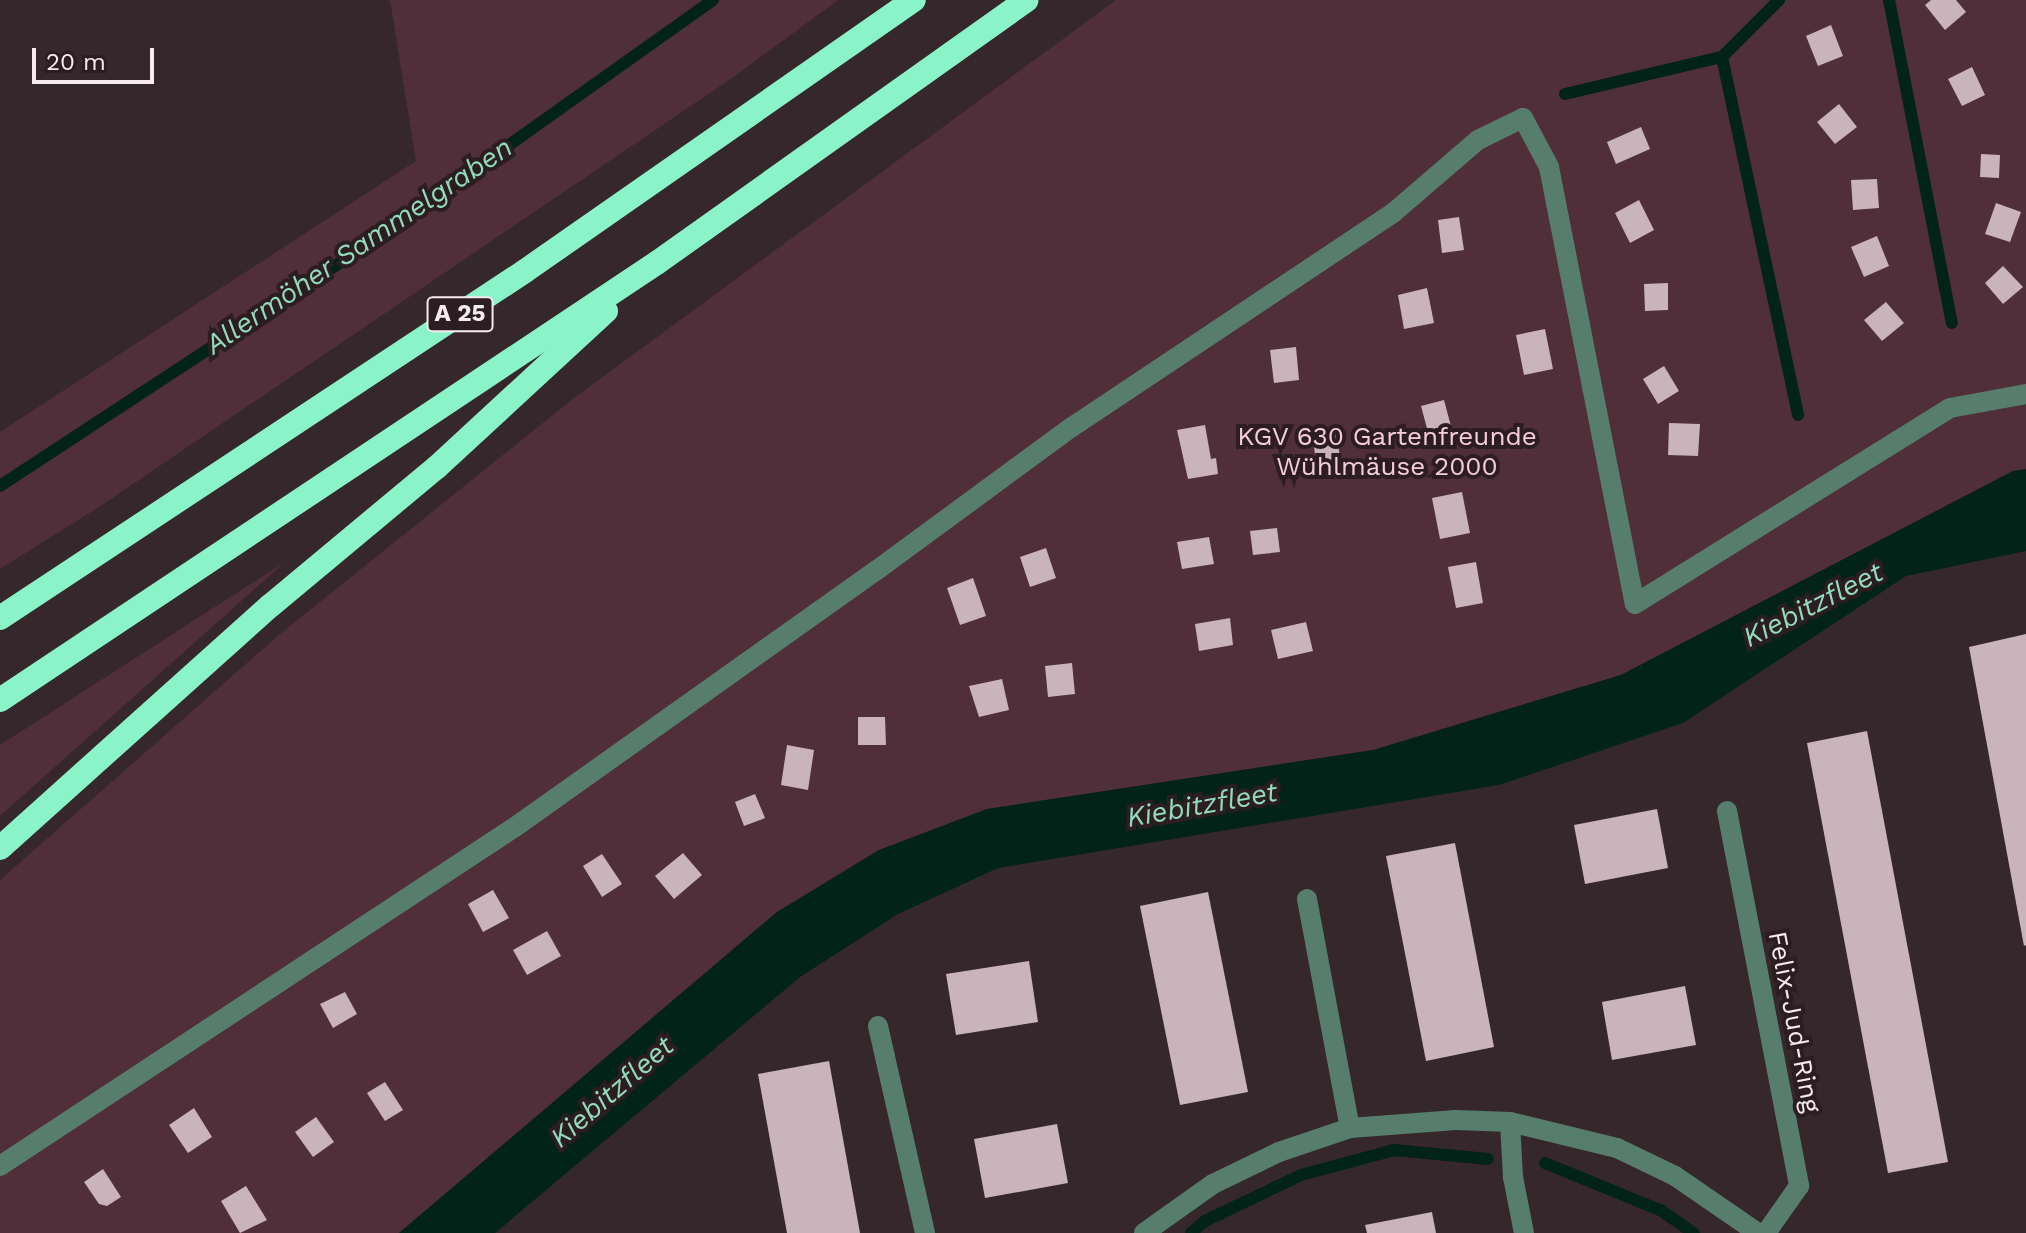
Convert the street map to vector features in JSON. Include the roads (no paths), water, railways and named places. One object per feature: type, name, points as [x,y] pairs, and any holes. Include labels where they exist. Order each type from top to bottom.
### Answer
[{"type":"highway","name":"A 25","points":[[0,618],[525,271],[914,0]]},
{"type":"highway","name":"A 25","points":[[0,700],[658,262],[1026,0]]},
{"type":"highway","points":[[0,848],[270,606],[437,467],[658,262]]},
{"type":"street","points":[[0,1166],[515,827],[864,580],[1072,427],[1393,213],[1478,140],[1523,118],[1549,167],[1635,604],[1950,408],[2026,394]]},
{"type":"street","name":"Felix-Jud-Ring","points":[[1727,811],[1799,1186],[1766,1233]]},
{"type":"street","points":[[1307,899],[1350,1128]]},
{"type":"street","points":[[878,1026],[925,1233]]},
{"type":"street","points":[[1144,1233],[1213,1184],[1279,1152],[1350,1128],[1456,1120],[1510,1122],[1617,1148],[1675,1176],[1758,1233]]},
{"type":"street","points":[[1510,1122],[1513,1177],[1524,1233]]},
{"type":"water","name":"Kiebitzfleet","points":[[2026,469],[2026,551],[1906,576],[1683,723],[1499,785],[998,868],[898,914],[800,977],[495,1233],[399,1233],[777,912],[879,850],[987,809],[1373,750],[1621,675],[2013,471]]},
{"type":"waterway","name":"Allermöher Sammelgraben","points":[[0,486],[381,236],[713,0]]},
{"type":"waterway","points":[[1565,94],[1722,57],[1779,0]]},
{"type":"waterway","points":[[1889,0],[1952,323]]},
{"type":"waterway","points":[[1722,57],[1798,415]]},
{"type":"waterway","points":[[1191,1233],[1205,1221],[1301,1175],[1394,1150],[1488,1159]]},
{"type":"waterway","points":[[1545,1163],[1662,1211],[1694,1233]]},
{"type":"park label","name":"KGV 630 Gartenfreunde Wühlmäuse 2000","points":[[1387,452]]}]
